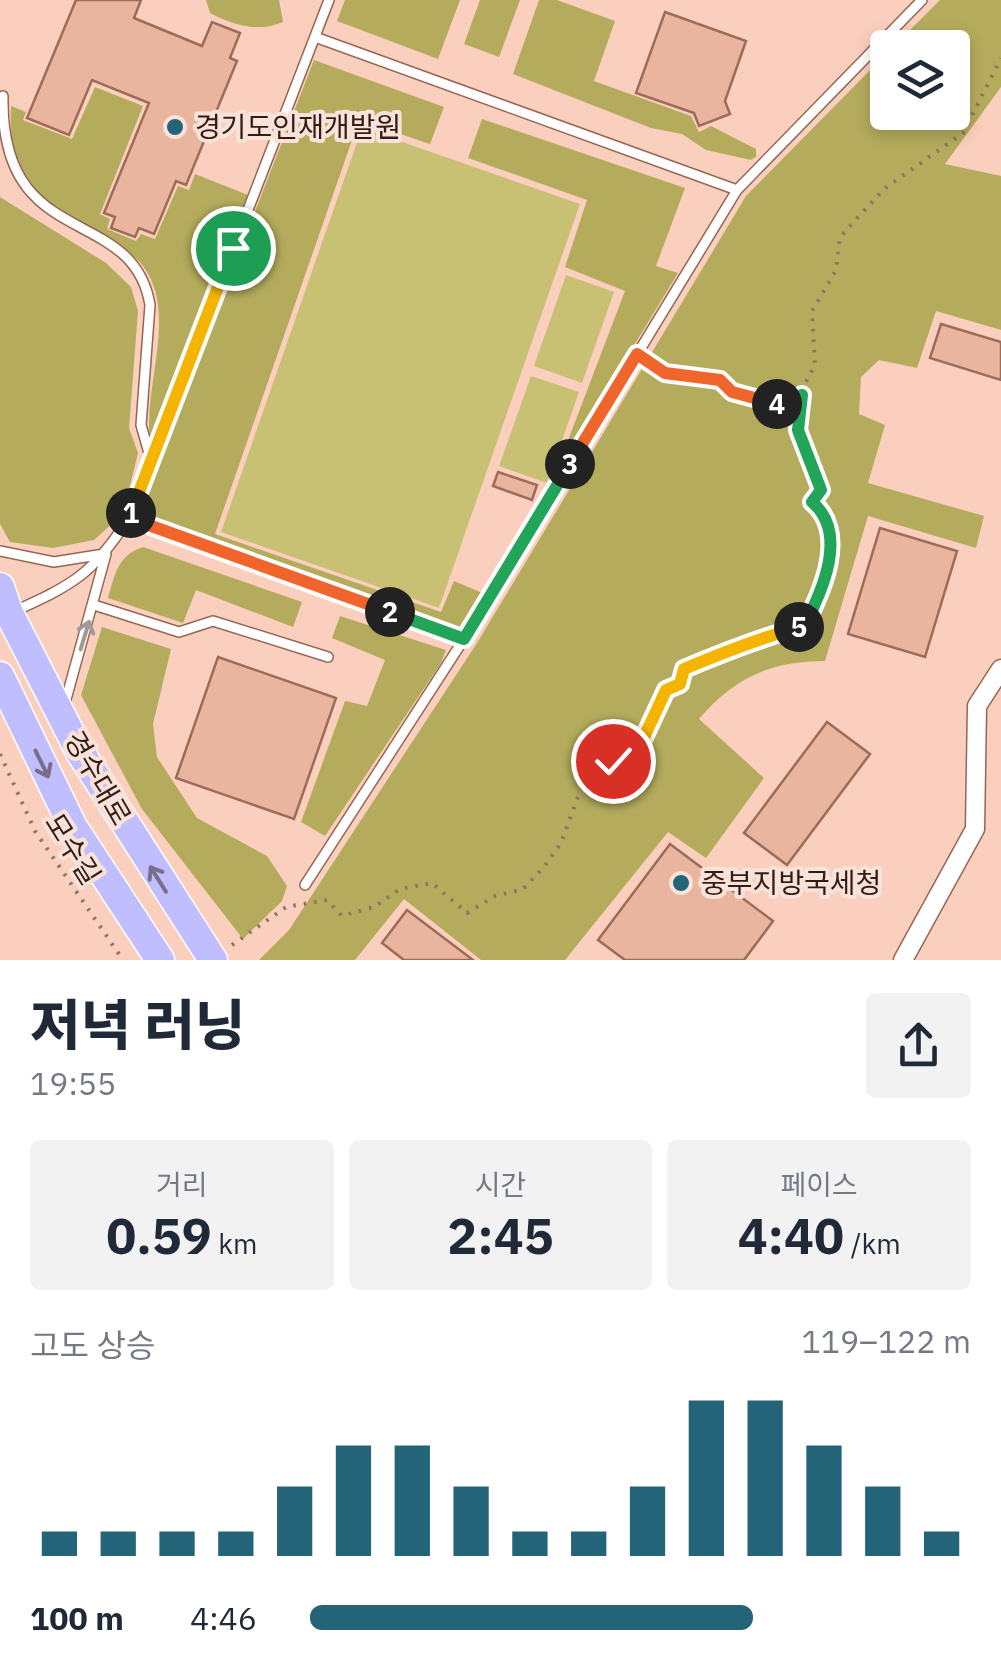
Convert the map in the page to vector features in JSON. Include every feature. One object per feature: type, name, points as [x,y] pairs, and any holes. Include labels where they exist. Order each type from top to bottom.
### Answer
[{"type":"main road","name":"경수대로","points":[[3,606],[89,768],[212,960]]},
{"type":"main road","name":"경수대로","points":[[0,676],[73,827],[160,960]]},
{"type":"street","points":[[904,960],[976,828],[977,706],[1001,669]]},
{"type":"lane","points":[[3,606],[74,584],[106,554],[129,518],[329,0]]},
{"type":"lane","points":[[305,885],[464,639],[736,190],[922,0]]},
{"type":"lane","points":[[315,37],[736,190]]},
{"type":"lane","points":[[3,96],[1,119],[12,180],[62,222],[113,247],[147,285],[150,305],[141,426],[152,460]]},
{"type":"lane","points":[[129,518],[464,639]]},
{"type":"lane","points":[[0,551],[54,562],[106,554]]},
{"type":"lane","points":[[62,716],[106,554]]},
{"type":"lane","points":[[94,605],[178,632],[213,620],[328,657]]},
{"type":"path","points":[[212,960],[300,902],[326,900],[342,916],[374,907],[416,883],[432,884],[467,913],[495,896],[523,889],[554,856],[578,797],[626,750],[640,746],[666,690],[680,684],[684,669],[729,655],[743,643],[804,626],[827,583],[830,553],[820,508],[812,502],[821,490],[798,430],[802,395],[818,358],[810,327],[812,310],[836,270],[840,237],[884,189],[963,133],[1001,58]]},
{"type":"path","points":[[637,354],[665,373],[720,380],[732,392],[776,404],[794,402],[802,395]]},
{"type":"path","name":"모수길","points":[[0,754],[35,831],[123,960]]},
{"type":"shaded area","points":[[206,0],[279,0],[283,22],[264,27],[237,24],[210,13]]},
{"type":"shaded area","points":[[345,0],[460,0],[438,59],[337,21]]},
{"type":"shaded area","points":[[480,0],[520,0],[499,57],[464,44]]},
{"type":"shaded area","points":[[539,0],[557,0],[615,21],[594,81],[691,116],[699,132],[711,126],[756,149],[756,157],[751,160],[706,150],[682,134],[651,128],[513,74]]},
{"type":"shaded area","points":[[940,0],[1001,0],[1001,87],[970,130],[970,30],[910,30]]},
{"type":"shaded area","points":[[314,60],[444,107],[430,144],[359,120],[215,534],[441,612],[454,581],[485,594],[462,633],[137,514]]},
{"type":"shaded area","points":[[870,70],[870,130],[970,130],[945,164],[1001,176],[1001,330],[936,311],[917,368],[879,360],[861,377],[859,414],[885,425],[868,483],[984,516],[976,548],[868,516],[825,661],[787,664],[755,675],[726,693],[699,719],[764,778],[706,858],[668,832],[565,960],[481,960],[404,899],[355,960],[259,960],[289,930],[477,643],[746,196]]},
{"type":"shaded area","points":[[95,87],[143,106],[100,214],[110,219],[107,229],[136,241],[141,234],[155,239],[178,186],[189,190],[195,174],[248,195],[151,447],[150,402],[159,330],[154,286],[143,266],[128,252],[58,211],[30,186],[15,154],[11,132],[11,106],[26,112],[23,120],[72,139]]},
{"type":"shaded area","points":[[482,119],[685,188],[656,266],[678,273],[554,477],[625,291],[565,267],[587,200],[468,158]]},
{"type":"shaded area","points":[[362,128],[580,204],[439,608],[221,532]]},
{"type":"shaded area","points":[[0,197],[106,263],[131,287],[138,311],[129,428],[138,453],[123,514],[94,540],[53,548],[10,542],[0,524]]},
{"type":"shaded area","points":[[566,275],[614,292],[582,383],[534,366]]},
{"type":"shaded area","points":[[531,376],[579,392],[547,483],[499,466]]},
{"type":"shaded area","points":[[143,547],[302,602],[293,627],[196,590],[183,623],[108,598],[123,560]]},
{"type":"shaded area","points":[[340,616],[446,650],[325,836],[301,822],[345,701],[367,706],[385,660],[332,638]]},
{"type":"shaded area","points":[[102,627],[171,649],[153,724],[157,757],[197,818],[267,856],[287,886],[282,901],[243,939],[142,809],[81,695]]},
{"type":"building","name":"경기도인재개발원","points":[[76,0],[141,0],[134,18],[202,46],[212,22],[240,33],[230,58],[237,61],[186,185],[176,181],[154,234],[139,228],[135,237],[111,228],[115,217],[104,213],[149,103],[92,80],[69,135],[27,118]]},
{"type":"building","points":[[665,12],[746,41],[725,101],[730,114],[699,126],[694,113],[636,93]]},
{"type":"building","points":[[941,324],[1001,342],[1001,380],[930,358]]},
{"type":"building","points":[[498,472],[537,485],[532,500],[493,486]]},
{"type":"building","points":[[880,528],[957,551],[925,657],[848,634]]},
{"type":"building","points":[[218,657],[336,698],[294,819],[176,778]]},
{"type":"building","points":[[827,722],[870,754],[787,865],[744,833]]},
{"type":"building","name":"중부지방국세청","points":[[670,844],[773,921],[744,960],[625,960],[598,940]]},
{"type":"building","points":[[407,910],[473,960],[404,960],[382,943]]},
{"type":"place","name":"경기도인재개발원","points":[[175,127]]},
{"type":"place","name":"중부지방국세청","points":[[681,883]]},
{"type":"route","points":[[233,248],[129,518],[464,639],[637,354],[665,373],[720,380],[732,392],[776,404],[794,402],[802,395],[798,430],[821,490],[812,502],[820,508],[830,553],[827,583],[804,626],[743,643],[729,655],[684,669],[680,684],[666,690],[640,746],[626,750],[613,761]]}]
